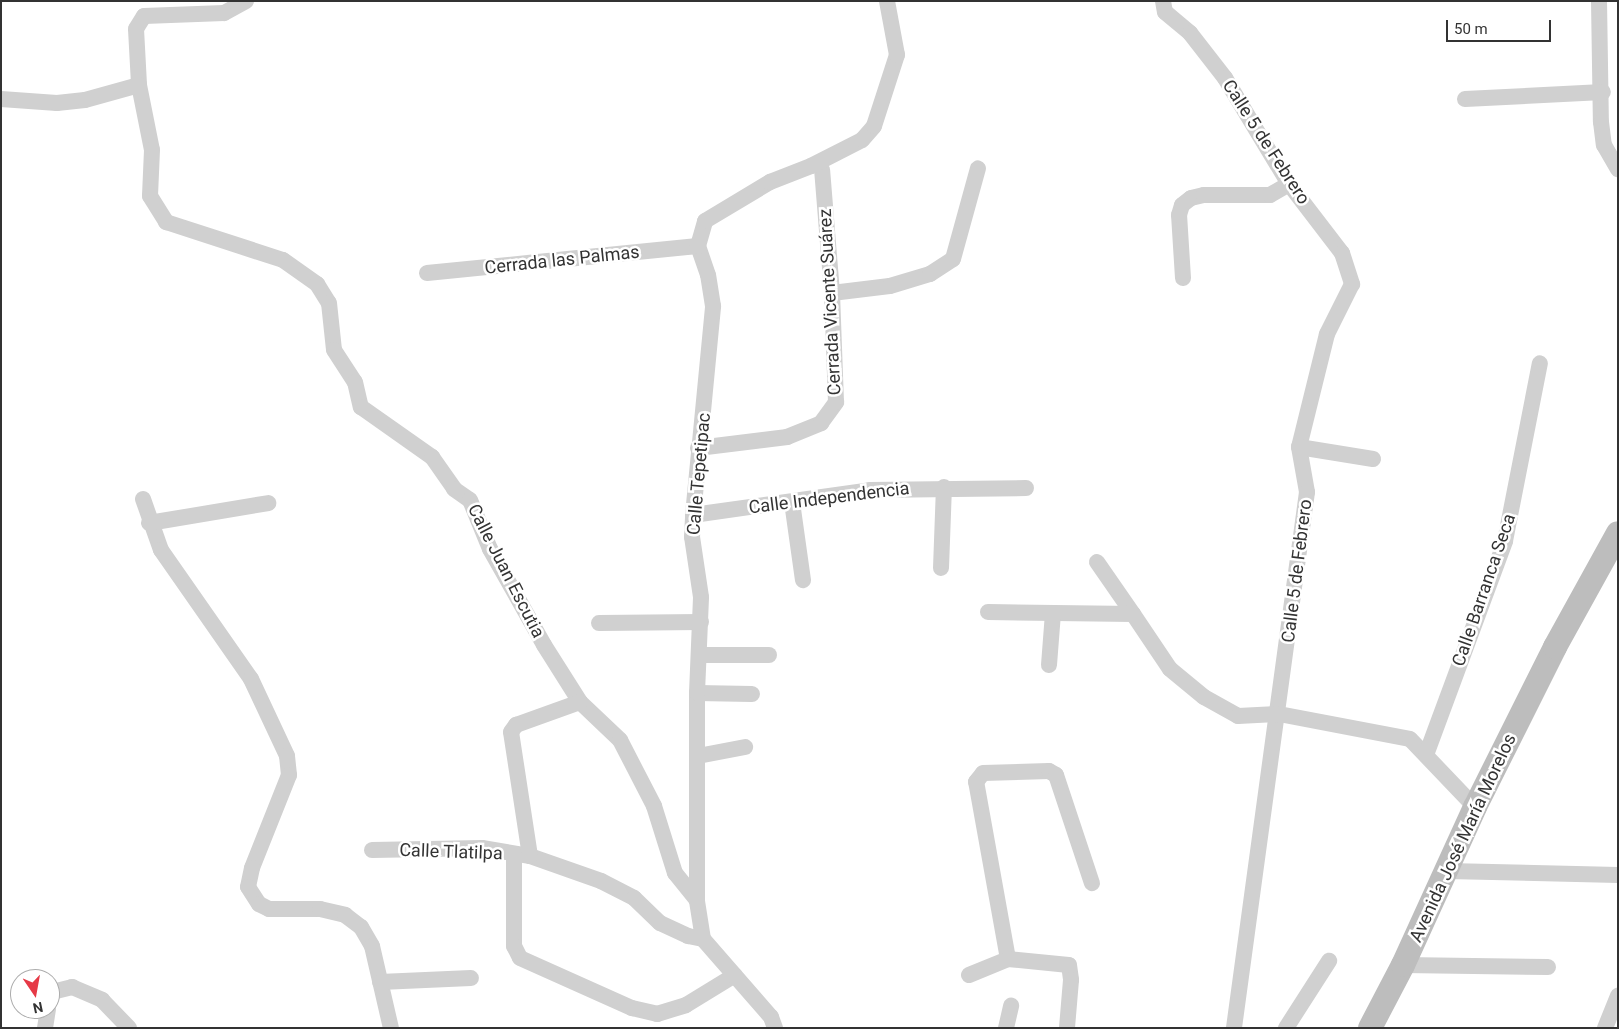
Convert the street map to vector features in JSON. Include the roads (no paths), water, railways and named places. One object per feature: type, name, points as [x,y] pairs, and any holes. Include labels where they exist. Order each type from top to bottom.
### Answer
[{"type":"main road","name":"Avenida José María Morelos","points":[[1370,1028],[1403,965],[1475,807],[1556,647],[1618,533]]},
{"type":"street","name":"Calle Juan Escutia","points":[[246,1],[224,13],[144,16],[136,29],[139,85],[152,150],[150,196],[166,222],[282,260],[317,284],[329,304],[334,350],[355,382],[361,407],[432,457],[454,488],[470,500],[490,549],[580,702],[620,740],[654,806],[675,873],[697,900]]},
{"type":"street","points":[[698,246],[706,221],[770,182],[811,166],[862,140],[874,126],[897,55],[887,1]]},
{"type":"street","name":"Calle 5 de Febrero","points":[[1163,1],[1165,12],[1190,33],[1225,78],[1289,184],[1342,252],[1352,284],[1327,334],[1299,447],[1307,492],[1280,714],[1234,1028]]},
{"type":"street","points":[[1599,1],[1610,62],[1603,92],[1604,145],[1618,169]]},
{"type":"street","points":[[1,99],[57,103],[94,98],[139,85]]},
{"type":"street","points":[[1465,100],[1603,92]]},
{"type":"street","points":[[832,293],[890,286],[930,274],[953,258],[978,168]]},
{"type":"street","name":"Cerrada Vicente Suárez","points":[[698,448],[787,437],[821,423],[836,402],[832,293],[822,170]]},
{"type":"street","points":[[1183,278],[1179,215],[1182,205],[1191,198],[1204,195],[1270,195],[1289,184]]},
{"type":"street","name":"Cerrada las Palmas","points":[[427,273],[698,246]]},
{"type":"street","name":"Calle Tepetipac","points":[[698,246],[708,275],[713,306],[692,515],[701,622],[701,655],[697,693],[697,900],[704,939]]},
{"type":"street","name":"Calle Barranca Seca","points":[[1426,755],[1505,541],[1540,363]]},
{"type":"street","points":[[1299,447],[1373,458]]},
{"type":"street","points":[[941,568],[944,487]]},
{"type":"street","name":"Calle Independencia","points":[[692,515],[870,490],[944,487],[1026,488]]},
{"type":"street","points":[[143,499],[150,523],[174,572],[251,679],[287,756],[289,775],[252,868],[248,886],[259,904],[268,910],[320,909],[345,915],[361,927],[372,946],[390,1028]]},
{"type":"street","points":[[792,502],[803,580]]},
{"type":"street","points":[[150,523],[268,503]]},
{"type":"street","points":[[1097,562],[1170,669],[1204,697],[1238,716],[1280,714],[1410,739],[1475,807]]},
{"type":"street","points":[[988,612],[1133,614]]},
{"type":"street","points":[[1050,665],[1054,613]]},
{"type":"street","points":[[599,623],[701,622]]},
{"type":"street","points":[[701,655],[769,655]]},
{"type":"street","points":[[697,693],[752,694]]},
{"type":"street","name":"Calle Tlatilpa","points":[[522,855],[510,732],[516,725],[580,702]]},
{"type":"street","points":[[698,756],[745,747]]},
{"type":"street","points":[[1008,959],[976,782],[983,773],[1049,771],[1056,775],[1092,883]]},
{"type":"street","name":"Calle Tlatilpa","points":[[372,850],[482,848],[522,855],[601,881],[634,898],[660,923],[688,936],[704,939]]},
{"type":"street","points":[[522,855],[514,946],[520,958],[632,1008],[657,1014],[686,1005],[735,975]]},
{"type":"street","points":[[1447,872],[1618,874]]},
{"type":"street","points":[[704,939],[770,1017],[775,1028]]},
{"type":"street","points":[[969,975],[1008,959],[1069,965],[1071,980],[1067,1028]]},
{"type":"street","points":[[1286,1028],[1329,961]]},
{"type":"street","points":[[1403,965],[1548,967]]},
{"type":"street","points":[[380,982],[471,978]]},
{"type":"street","points":[[60,990],[72,987],[102,1000],[129,1028]]},
{"type":"street","points":[[1605,1028],[1618,995]]},
{"type":"street","points":[[1006,1028],[1011,1006]]}]
